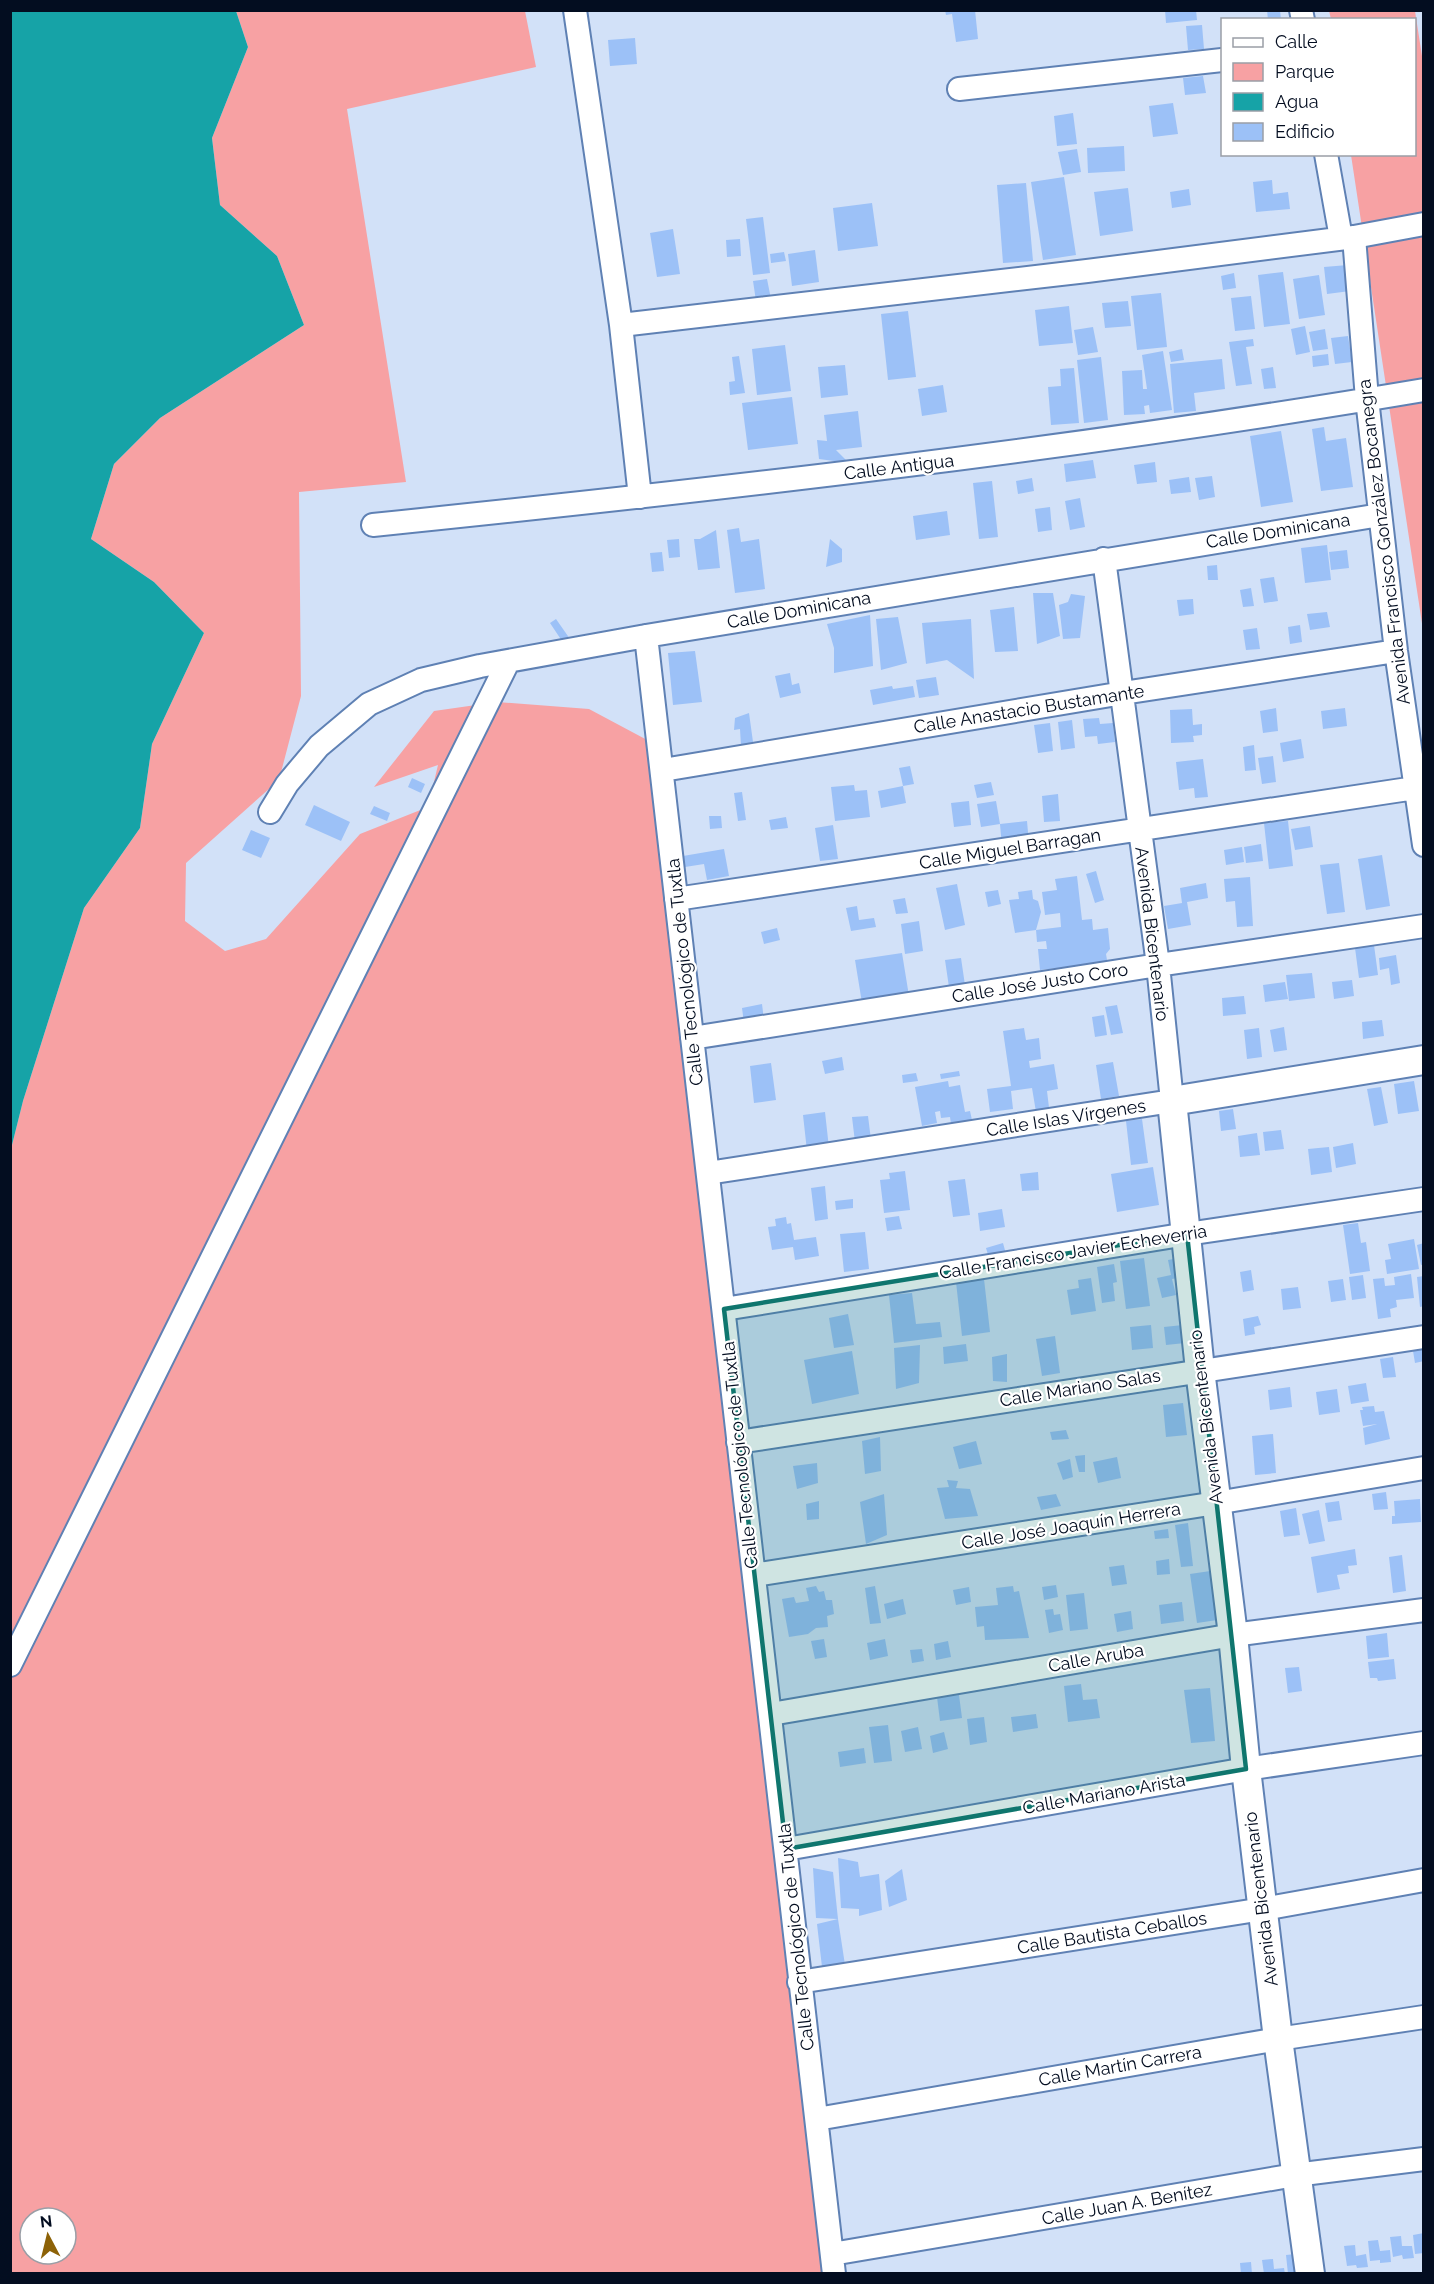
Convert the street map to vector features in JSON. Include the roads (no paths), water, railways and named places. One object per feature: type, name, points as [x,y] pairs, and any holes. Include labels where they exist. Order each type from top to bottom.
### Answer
[{"type":"street","points":[[575,10],[621,325],[640,497]]},
{"type":"street","points":[[959,89],[1221,60]]},
{"type":"street","name":"Avenida Francisco González Bocanegra","points":[[1326,156],[1347,238],[1396,651],[1424,845]]},
{"type":"street","points":[[621,325],[1347,238],[1424,224]]},
{"type":"street","name":"Calle Antigua","points":[[373,525],[910,466],[1424,390]]},
{"type":"street","name":"Calle Dominicana","points":[[270,812],[288,784],[319,746],[369,704],[421,680],[480,666],[646,636],[1380,515]]},
{"type":"street","name":"Avenida Bicentenario","points":[[1104,560],[1158,965],[1200,1370],[1233,1635],[1246,1769],[1295,2175],[1310,2274]]},
{"type":"street","name":"Calle Tecnológico de Tuxtla","points":[[646,636],[833,2264]]},
{"type":"street","name":"Calle Anastacio Bustamante","points":[[663,770],[1123,693],[1396,651]]},
{"type":"street","points":[[10,1665],[508,662]]},
{"type":"street","name":"Calle Miguel Barragan","points":[[676,899],[1416,788]]},
{"type":"street","name":"Calle José Justo Coro","points":[[692,1038],[1424,926]]},
{"type":"street","name":"Calle Islas Vírgenes","points":[[708,1173],[1172,1101],[1424,1059]]},
{"type":"street","name":"Calle Francisco Javier Echeverria","points":[[724,1309],[1187,1234],[1424,1199]]},
{"type":"street","name":"Calle Mariano Salas","points":[[738,1442],[1424,1336]]},
{"type":"street","name":"Calle José Joaquín Herrera","points":[[754,1575],[1424,1468]]},
{"type":"street","name":"Calle Aruba","points":[[771,1714],[1233,1635],[1424,1610]]},
{"type":"street","name":"Calle Mariano Arista","points":[[786,1849],[1246,1769],[1424,1743]]},
{"type":"street","name":"Calle Bautista Ceballos","points":[[800,1982],[1263,1909],[1424,1880]]},
{"type":"street","name":"Calle Martín Carrera","points":[[817,2119],[1278,2039],[1424,2017]]},
{"type":"street","name":"Calle Juan A. Benítez","points":[[833,2264],[1295,2175],[1424,2158]]},
{"type":"water","points":[[11,10],[236,11],[248,47],[212,138],[220,205],[277,256],[304,325],[160,418],[114,464],[91,539],[154,582],[204,633],[152,744],[140,828],[84,908],[23,1101],[11,1149]]}]
